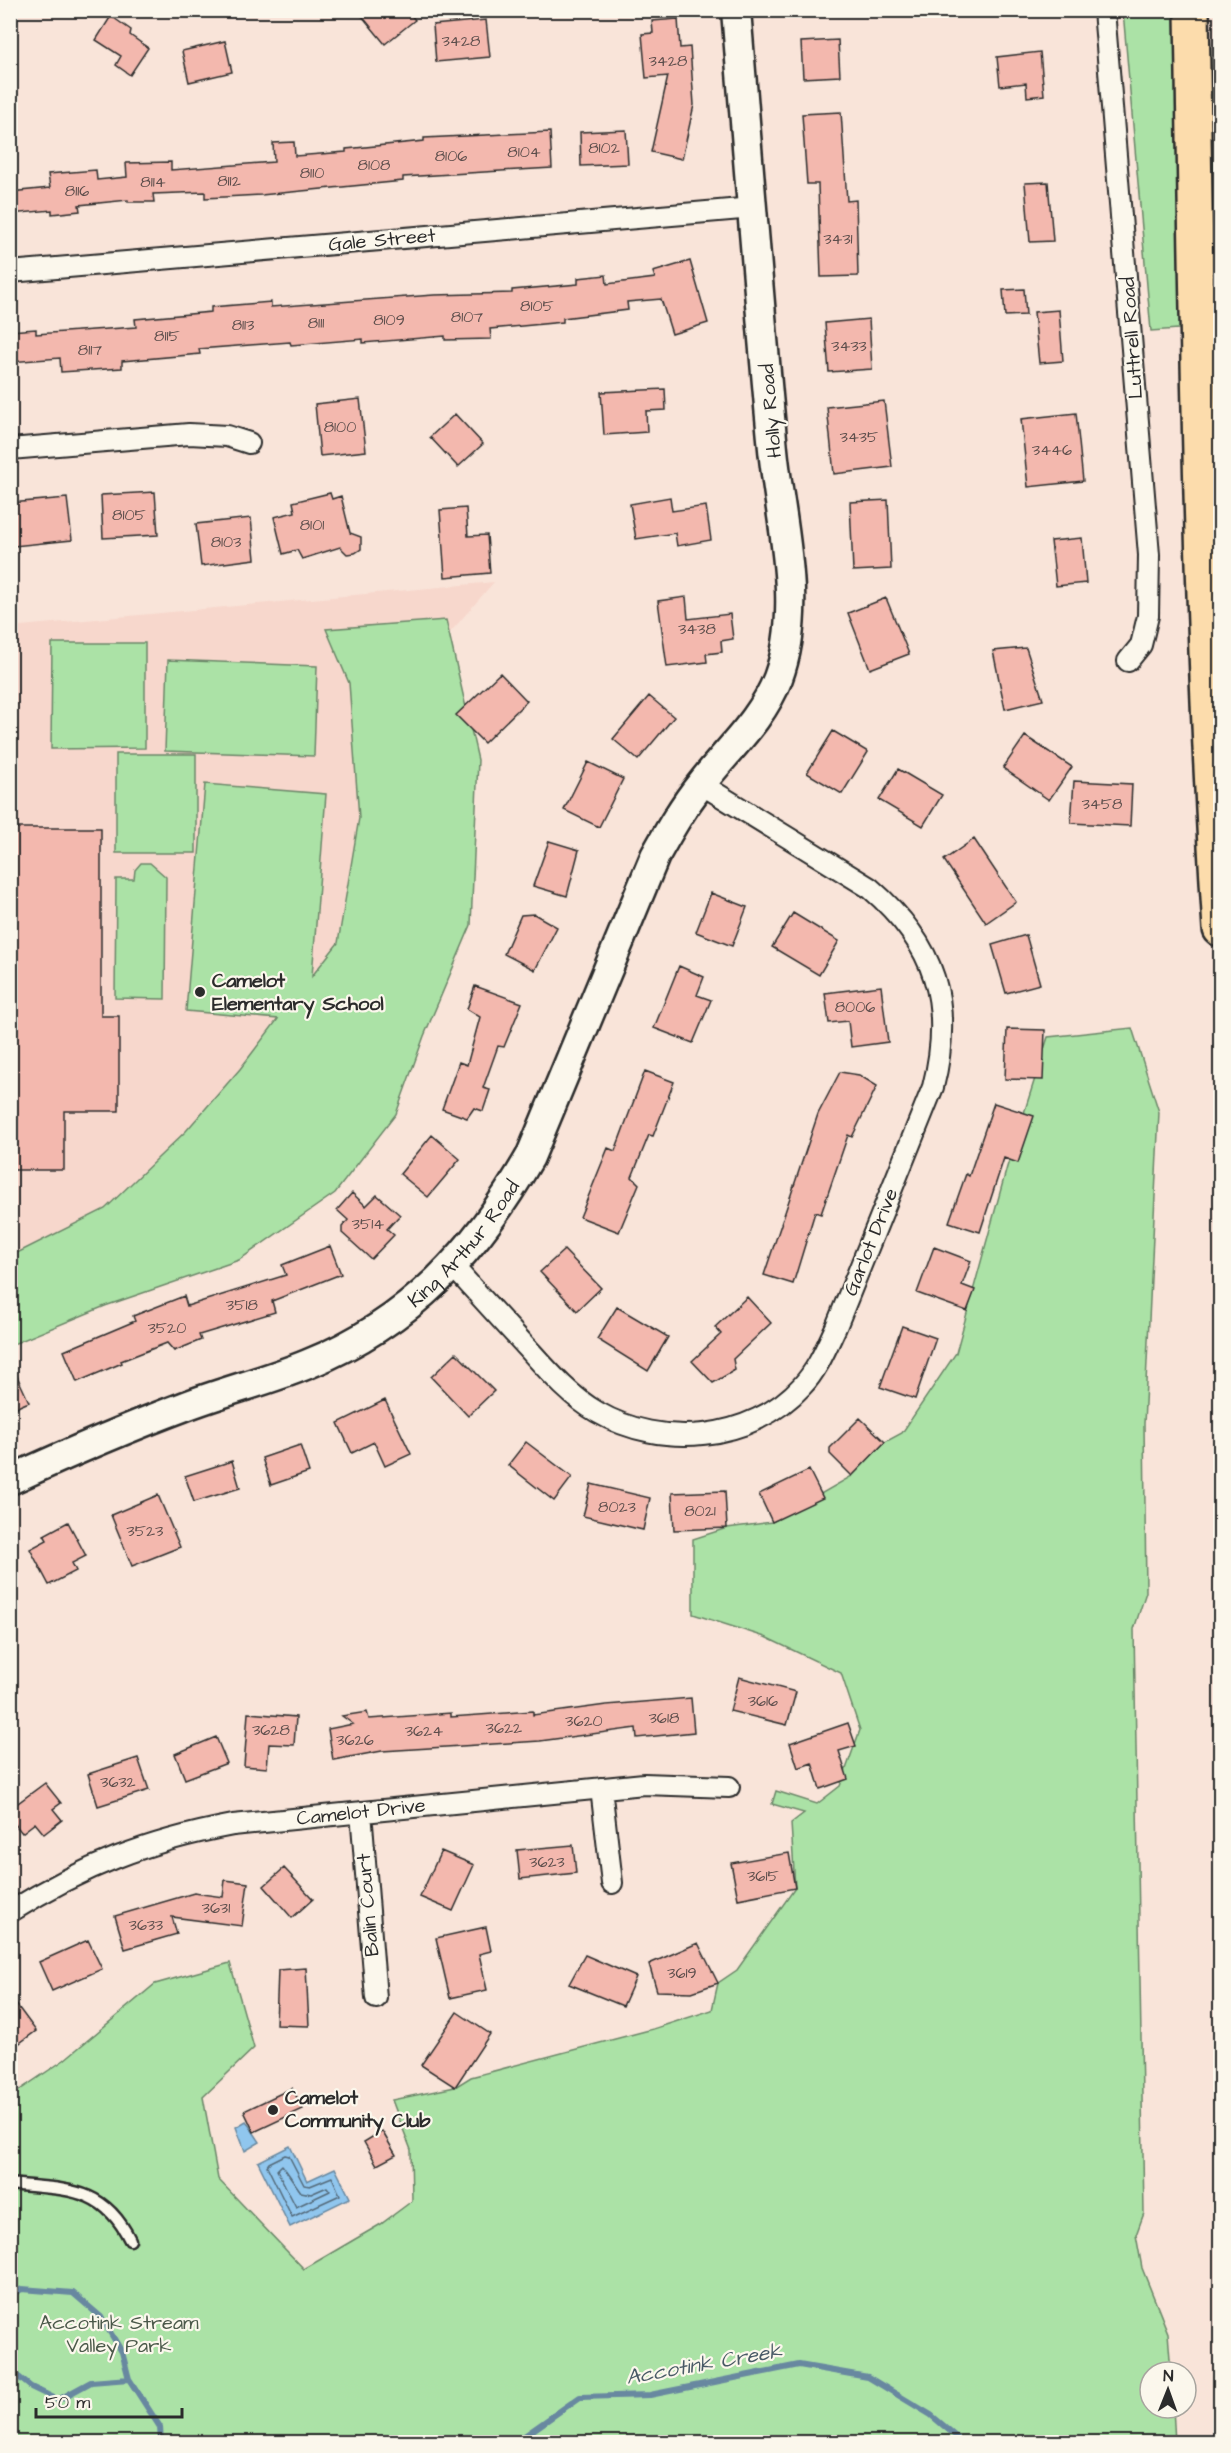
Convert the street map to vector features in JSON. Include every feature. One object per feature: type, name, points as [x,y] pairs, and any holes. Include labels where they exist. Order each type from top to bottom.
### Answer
[{"type":"highway","points":[[1192,10],[1200,480],[1213,812],[1221,928]]},
{"type":"street","name":"Holly Road","points":[[701,784],[754,722],[767,700],[783,662],[790,616],[789,575],[774,452],[736,10]]},
{"type":"street","name":"Luttrell Road","points":[[1104,10],[1149,555],[1148,616],[1141,645],[1128,661]]},
{"type":"street","name":"Gale Street","points":[[10,272],[753,208]]},
{"type":"street","points":[[10,449],[189,434],[227,436],[249,443]]},
{"type":"street","name":"King Arthur Road","points":[[10,1480],[184,1406],[308,1364],[348,1346],[409,1305],[453,1266],[486,1227],[509,1194],[530,1157],[655,856],[676,819],[701,784]]},
{"type":"street","name":"Garlot Drive","points":[[453,1266],[546,1368],[578,1398],[597,1412],[624,1425],[654,1432],[683,1435],[711,1434],[739,1427],[763,1417],[784,1403],[803,1385],[819,1363],[836,1327],[933,1088],[940,1059],[942,1031],[940,1003],[924,952],[910,928],[892,906],[870,888],[701,784]]},
{"type":"street","name":"Camelot Drive","points":[[10,1912],[48,1888],[138,1848],[183,1834],[232,1825],[644,1784],[729,1787]]},
{"type":"street","points":[[601,1788],[612,1883]]},
{"type":"street","name":"Balin Court","points":[[361,1812],[376,1998]]},
{"type":"lane","points":[[10,2184],[88,2195],[114,2214],[130,2240]]},
{"type":"shaded area","name":"Camelot Elementary School","points":[[494,582],[360,736],[457,831],[322,1154],[10,1299],[10,627]]},
{"type":"green space","points":[[1123,11],[1209,11],[1220,235],[1220,326],[1151,331]]},
{"type":"green space","points":[[446,620],[478,760],[471,925],[424,1036],[396,1114],[335,1193],[239,1260],[105,1306],[11,1345],[11,1256],[105,1209],[186,1131],[240,1069],[278,1019],[186,1011],[205,784],[326,794],[312,976],[338,943],[359,818],[349,683],[326,629]]},
{"type":"green space","points":[[52,643],[145,643],[145,748],[51,749]]},
{"type":"green space","points":[[168,660],[317,666],[314,756],[165,751]]},
{"type":"green space","points":[[116,754],[196,754],[196,853],[116,853]]},
{"type":"green space","points":[[141,863],[150,863],[166,877],[165,999],[115,998],[116,879],[134,879],[135,870]]},
{"type":"green space","name":"Accotink Stream Valley Park","points":[[1132,1028],[1159,1112],[1144,1424],[1146,1592],[1134,1629],[1144,2213],[1136,2235],[1142,2268],[1168,2333],[1170,2360],[1138,2360],[1138,2420],[1174,2420],[1175,2442],[11,2442],[11,2096],[64,2060],[155,1984],[230,1963],[254,2048],[203,2097],[218,2179],[304,2269],[381,2224],[412,2201],[411,2150],[392,2100],[455,2087],[471,2077],[653,2029],[712,2010],[718,1983],[737,1970],[795,1888],[791,1823],[804,1813],[772,1804],[776,1791],[817,1804],[840,1786],[860,1730],[841,1673],[765,1637],[693,1614],[693,1539],[727,1528],[772,1522],[852,1476],[885,1442],[902,1433],[956,1353],[1007,1167],[1048,1037]]},
{"type":"water","points":[[246,2121],[260,2142],[245,2151],[236,2127]]},
{"type":"water","points":[[290,2146],[307,2181],[335,2168],[350,2198],[290,2227],[258,2162]]},
{"type":"building","points":[[357,10],[407,10],[415,20],[385,44]]},
{"type":"building","points":[[111,16],[131,30],[130,35],[148,48],[130,75],[116,65],[121,56],[96,40]]},
{"type":"building","points":[[678,19],[680,48],[690,47],[694,105],[682,159],[651,152],[668,76],[646,78],[642,34],[653,33],[652,21]]},
{"type":"building","points":[[486,20],[490,57],[436,62],[433,25]]},
{"type":"building","points":[[838,40],[840,76],[803,78],[801,42]]},
{"type":"building","points":[[225,41],[232,72],[189,82],[182,51]]},
{"type":"building","points":[[1040,52],[1044,95],[1027,97],[1026,83],[1000,86],[997,57]]},
{"type":"building","points":[[841,112],[847,201],[856,200],[858,276],[821,277],[818,184],[807,184],[802,114]]},
{"type":"building","points":[[626,130],[628,164],[581,166],[580,132]]},
{"type":"building","points":[[550,132],[552,168],[403,177],[403,181],[261,195],[205,198],[205,192],[153,194],[154,202],[128,202],[128,200],[79,205],[80,211],[52,214],[52,210],[10,214],[10,192],[50,188],[48,174],[96,170],[97,180],[127,177],[126,163],[171,162],[171,170],[274,162],[273,143],[294,142],[295,156],[346,152],[346,149],[424,141],[424,138]]},
{"type":"building","points":[[1048,182],[1053,241],[1030,242],[1025,183]]},
{"type":"building","points":[[690,261],[708,323],[672,334],[661,299],[627,302],[628,310],[563,318],[563,322],[490,329],[491,339],[445,340],[445,336],[363,343],[363,339],[291,345],[290,342],[199,349],[200,354],[122,361],[122,368],[61,372],[60,358],[10,362],[10,331],[36,329],[36,334],[136,327],[135,319],[211,312],[211,307],[271,302],[271,307],[434,295],[512,293],[512,290],[578,284],[578,278],[606,275],[607,284],[655,278],[653,272]]},
{"type":"building","points":[[1024,289],[1026,315],[1005,316],[1003,290]]},
{"type":"building","points":[[1059,310],[1063,361],[1039,363],[1034,312]]},
{"type":"building","points":[[869,319],[872,369],[829,372],[825,323]]},
{"type":"building","points":[[665,389],[666,410],[646,411],[647,432],[604,435],[601,392]]},
{"type":"building","points":[[360,399],[366,451],[320,456],[315,404]]},
{"type":"building","points":[[884,401],[892,467],[834,474],[827,407]]},
{"type":"building","points":[[1076,413],[1083,481],[1028,487],[1021,419]]},
{"type":"building","points":[[455,414],[483,444],[458,467],[430,437]]},
{"type":"building","points":[[155,492],[158,535],[103,538],[101,495]]},
{"type":"building","points":[[330,493],[332,499],[341,496],[350,533],[361,537],[361,549],[347,554],[340,547],[302,559],[297,550],[283,554],[274,517],[295,512],[293,502]]},
{"type":"building","points":[[670,497],[672,511],[706,506],[711,540],[677,546],[675,533],[636,539],[630,504]]},
{"type":"building","points":[[67,498],[72,540],[14,546],[10,503]]},
{"type":"building","points":[[888,500],[891,569],[853,571],[850,502]]},
{"type":"building","points":[[466,508],[468,536],[487,535],[490,573],[445,577],[440,510]]},
{"type":"building","points":[[251,518],[255,559],[201,566],[196,524]]},
{"type":"building","points":[[1082,538],[1086,583],[1056,586],[1051,541]]},
{"type":"building","points":[[686,597],[688,619],[730,614],[733,639],[721,641],[722,652],[706,654],[707,662],[667,667],[658,601]]},
{"type":"building","points":[[886,598],[909,654],[870,669],[848,613]]},
{"type":"building","points":[[1026,648],[1043,700],[1005,709],[993,651]]},
{"type":"building","points":[[500,673],[527,701],[484,743],[456,715]]},
{"type":"building","points":[[649,696],[674,717],[638,760],[613,739]]},
{"type":"building","points":[[833,731],[868,752],[842,794],[807,773]]},
{"type":"building","points":[[1025,736],[1072,767],[1049,800],[1003,768]]},
{"type":"building","points":[[588,762],[623,779],[599,827],[564,810]]},
{"type":"building","points":[[898,769],[942,795],[923,826],[879,800]]},
{"type":"building","points":[[1074,781],[1132,784],[1130,826],[1071,823]]},
{"type":"building","points":[[10,828],[101,828],[101,1016],[119,1016],[119,1111],[64,1111],[64,1170],[10,1170]]},
{"type":"building","points":[[974,839],[1016,902],[986,923],[944,860]]},
{"type":"building","points":[[549,841],[579,850],[567,896],[533,886]]},
{"type":"building","points":[[711,893],[747,907],[732,946],[696,932]]},
{"type":"building","points":[[793,913],[839,941],[819,975],[772,947]]},
{"type":"building","points":[[534,914],[557,927],[535,970],[504,954],[521,915]]},
{"type":"building","points":[[1026,935],[1040,984],[1006,993],[992,945]]},
{"type":"building","points":[[679,966],[704,977],[697,995],[711,1000],[693,1043],[654,1028]]},
{"type":"building","points":[[475,986],[522,1003],[504,1047],[498,1046],[483,1088],[490,1090],[483,1111],[474,1108],[467,1118],[442,1109],[459,1062],[467,1065],[480,1017],[467,1009]]},
{"type":"building","points":[[881,986],[888,1042],[851,1047],[848,1021],[829,1023],[825,993]]},
{"type":"building","points":[[1007,1029],[1045,1030],[1043,1080],[1005,1079]]},
{"type":"building","points":[[645,1071],[674,1082],[653,1136],[649,1135],[632,1177],[639,1184],[619,1232],[580,1217],[608,1148],[615,1151]]},
{"type":"building","points":[[840,1072],[859,1075],[877,1086],[852,1137],[848,1135],[821,1214],[815,1212],[793,1284],[764,1275],[818,1114]]},
{"type":"building","points":[[994,1103],[1034,1116],[1018,1163],[1004,1158],[980,1232],[949,1222],[966,1174],[969,1176]]},
{"type":"building","points":[[432,1135],[460,1159],[428,1197],[400,1174]]},
{"type":"building","points":[[352,1193],[366,1206],[377,1195],[400,1215],[387,1229],[394,1235],[371,1259],[342,1233],[342,1227],[348,1220],[337,1210]]},
{"type":"building","points":[[330,1246],[341,1274],[272,1301],[275,1312],[199,1335],[201,1340],[174,1351],[167,1343],[77,1382],[64,1351],[135,1321],[133,1316],[184,1296],[187,1306],[286,1275],[282,1265]]},
{"type":"building","points":[[934,1247],[971,1261],[962,1285],[975,1290],[967,1311],[917,1293]]},
{"type":"building","points":[[564,1250],[601,1288],[577,1311],[540,1272]]},
{"type":"building","points":[[747,1297],[771,1323],[733,1359],[735,1370],[713,1383],[692,1361],[721,1334],[715,1327]]},
{"type":"building","points":[[617,1307],[668,1337],[648,1371],[597,1339]]},
{"type":"building","points":[[902,1326],[936,1338],[915,1399],[880,1387]]},
{"type":"building","points":[[456,1353],[494,1391],[468,1416],[431,1377]]},
{"type":"building","points":[[10,1361],[29,1402],[10,1410]]},
{"type":"building","points":[[385,1400],[411,1454],[385,1466],[374,1442],[352,1453],[338,1423]]},
{"type":"building","points":[[860,1418],[885,1442],[852,1476],[830,1454],[830,1448]]},
{"type":"building","points":[[526,1442],[572,1477],[554,1501],[508,1465]]},
{"type":"building","points":[[300,1445],[309,1472],[271,1485],[262,1458]]},
{"type":"building","points":[[232,1461],[240,1488],[194,1502],[185,1476]]},
{"type":"building","points":[[809,1470],[823,1498],[772,1522],[759,1494]]},
{"type":"building","points":[[591,1484],[650,1498],[643,1530],[583,1516]]},
{"type":"building","points":[[725,1491],[727,1528],[674,1530],[672,1493]]},
{"type":"building","points":[[158,1495],[180,1547],[132,1566],[111,1515]]},
{"type":"building","points":[[68,1522],[86,1556],[72,1563],[76,1571],[49,1585],[30,1549],[47,1540],[44,1535]]},
{"type":"building","points":[[739,1677],[796,1692],[787,1725],[730,1711]]},
{"type":"building","points":[[691,1698],[694,1732],[637,1738],[636,1728],[540,1741],[382,1751],[333,1760],[328,1729],[353,1724],[342,1716],[367,1712],[369,1719],[451,1713],[451,1717],[533,1711],[533,1715],[606,1705]]},
{"type":"building","points":[[248,1713],[296,1717],[294,1745],[269,1744],[267,1768],[244,1766]]},
{"type":"building","points":[[848,1723],[856,1746],[839,1751],[848,1779],[820,1789],[812,1763],[798,1768],[790,1743]]},
{"type":"building","points":[[216,1737],[227,1763],[185,1779],[175,1754]]},
{"type":"building","points":[[138,1758],[149,1790],[98,1806],[88,1774]]},
{"type":"building","points":[[45,1783],[61,1803],[53,1809],[62,1820],[44,1834],[35,1823],[22,1833],[10,1818],[10,1809]]},
{"type":"building","points":[[573,1845],[576,1873],[520,1879],[517,1850]]},
{"type":"building","points":[[441,1851],[474,1865],[453,1911],[420,1897]]},
{"type":"building","points":[[789,1853],[795,1888],[738,1899],[731,1863]]},
{"type":"building","points":[[284,1868],[313,1899],[292,1918],[264,1886]]},
{"type":"building","points":[[225,1880],[248,1883],[242,1926],[172,1917],[177,1934],[125,1949],[115,1916],[194,1893],[223,1897]]},
{"type":"building","points":[[486,1927],[491,1951],[479,1954],[487,1990],[450,1998],[436,1938]]},
{"type":"building","points":[[88,1940],[102,1969],[52,1991],[39,1962]]},
{"type":"building","points":[[698,1943],[718,1983],[692,1992],[657,1991],[649,1964]]},
{"type":"building","points":[[585,1955],[636,1977],[623,2006],[569,1984]]},
{"type":"building","points":[[306,1968],[309,2026],[276,2025],[278,1970]]},
{"type":"building","points":[[10,1996],[36,2031],[10,2050]]},
{"type":"building","points":[[457,2012],[490,2034],[455,2087],[421,2065]]},
{"type":"building","name":"Camelot Community Club","points":[[292,2088],[303,2109],[254,2132],[244,2111]]},
{"type":"building","points":[[382,2131],[396,2155],[377,2165],[364,2142]]},
{"type":"waterway","name":"Accotink Creek","points":[[10,2296],[22,2289],[73,2293],[101,2317],[122,2352],[129,2379]]},
{"type":"waterway","name":"Accotink Creek","points":[[516,2442],[580,2397],[650,2395],[799,2365],[868,2377],[931,2415],[963,2442]]},
{"type":"waterway","name":"Accotink Creek","points":[[10,2370],[31,2387],[58,2400],[91,2382],[129,2379],[160,2427],[161,2442]]},
{"type":"place","name":"Camelot Elementary School","points":[[200,992]]},
{"type":"place","name":"Camelot Community Club","points":[[273,2110]]}]
